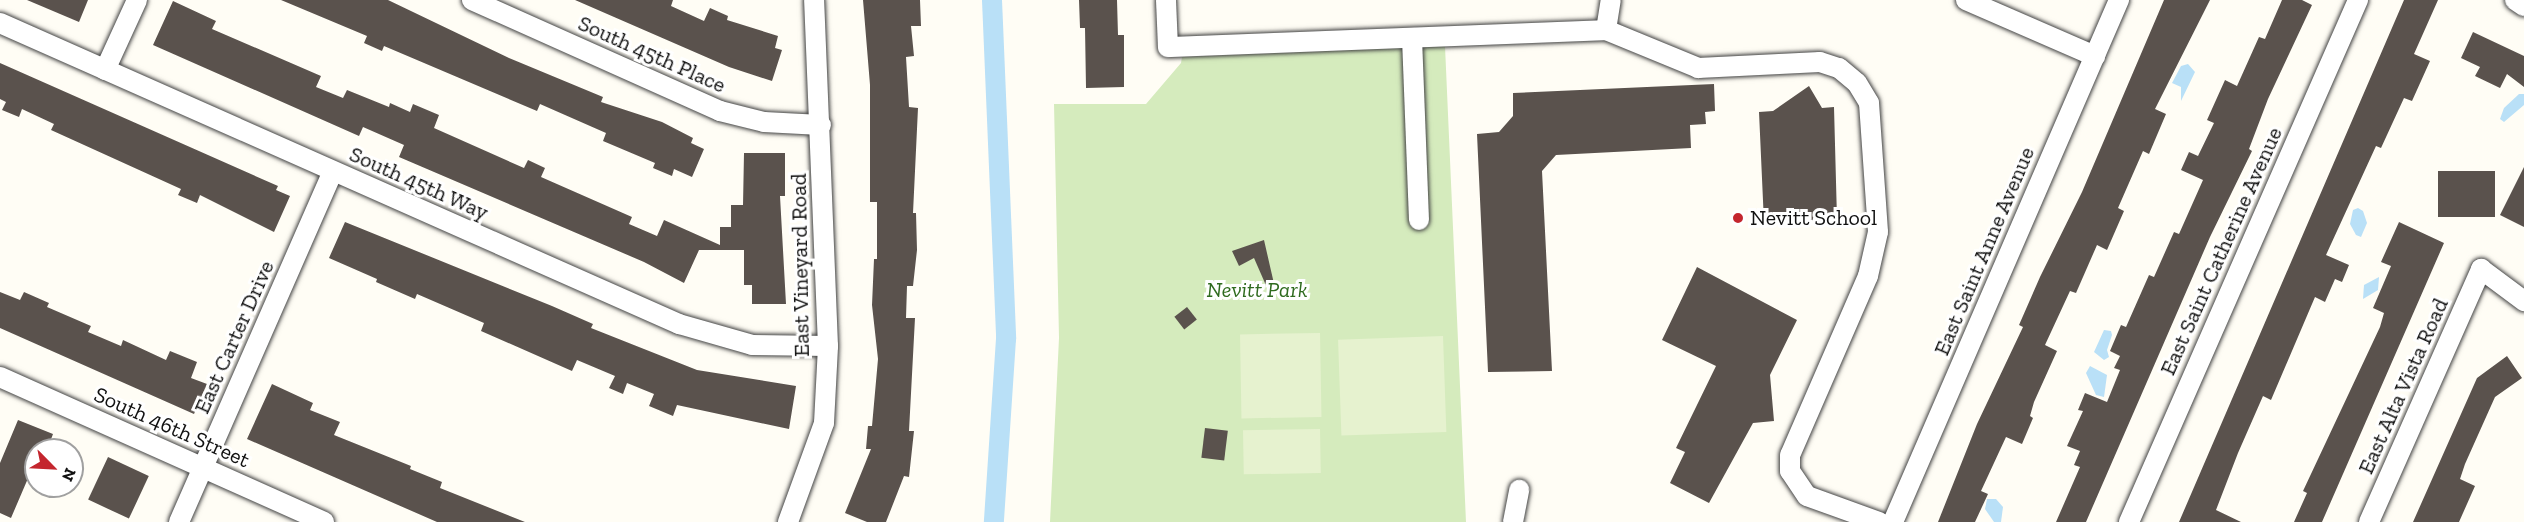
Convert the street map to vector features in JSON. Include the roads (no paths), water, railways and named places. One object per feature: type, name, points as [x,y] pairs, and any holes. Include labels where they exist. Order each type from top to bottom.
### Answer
[{"type":"street","points":[[105,70],[137,0]]},
{"type":"street","name":"South 45th Place","points":[[472,0],[720,111],[764,122],[820,125]]},
{"type":"street","name":"East Vineyard Road","points":[[788,522],[824,423],[828,346],[814,0]]},
{"type":"street","points":[[1166,0],[1168,47],[1606,30],[1698,68],[1820,62],[1839,68],[1857,83],[1869,103],[1876,242],[1868,276],[1790,455],[1790,471],[1807,495],[1880,522]]},
{"type":"street","points":[[1606,30],[1611,0]]},
{"type":"street","points":[[1966,0],[2095,56]]},
{"type":"street","name":"East Saint Anne Avenue","points":[[1893,522],[2119,0]]},
{"type":"street","name":"East Saint Catherine Avenue","points":[[2129,522],[2358,0]]},
{"type":"street","points":[[2515,0],[2524,6]]},
{"type":"street","name":"South 45th Way","points":[[0,23],[679,324],[752,345],[828,346]]},
{"type":"street","points":[[1412,38],[1419,220]]},
{"type":"street","name":"East Carter Drive","points":[[178,522],[333,171]]},
{"type":"street","name":"East Alta Vista Road","points":[[2369,522],[2481,269],[2524,301]]},
{"type":"street","name":"South 46th Street","points":[[0,377],[324,522]]},
{"type":"street","points":[[1513,522],[1518,490]]},
{"type":"water","points":[[2188,64],[2195,72],[2181,101],[2181,87],[2172,83],[2181,66]]},
{"type":"water","points":[[2519,94],[2524,94],[2524,105],[2504,122],[2500,119],[2504,108]]},
{"type":"water","points":[[2358,208],[2363,211],[2367,223],[2361,237],[2356,235],[2350,224],[2353,210]]},
{"type":"water","points":[[2379,277],[2378,290],[2363,299],[2364,285]]},
{"type":"water","points":[[2104,330],[2111,331],[2112,335],[2107,350],[2109,357],[2104,360],[2094,352]]},
{"type":"water","points":[[2090,366],[2107,375],[2104,397],[2096,395],[2086,373]]},
{"type":"water","points":[[1987,499],[1996,499],[2003,507],[2001,522],[1994,522],[1985,509]]},
{"type":"waterway","points":[[992,0],[1006,339],[994,522]]},
{"type":"place","name":"Nevitt School","points":[[1738,218]]},
{"type":"park label","name":"Nevitt Park","points":[[1257,290]]}]
